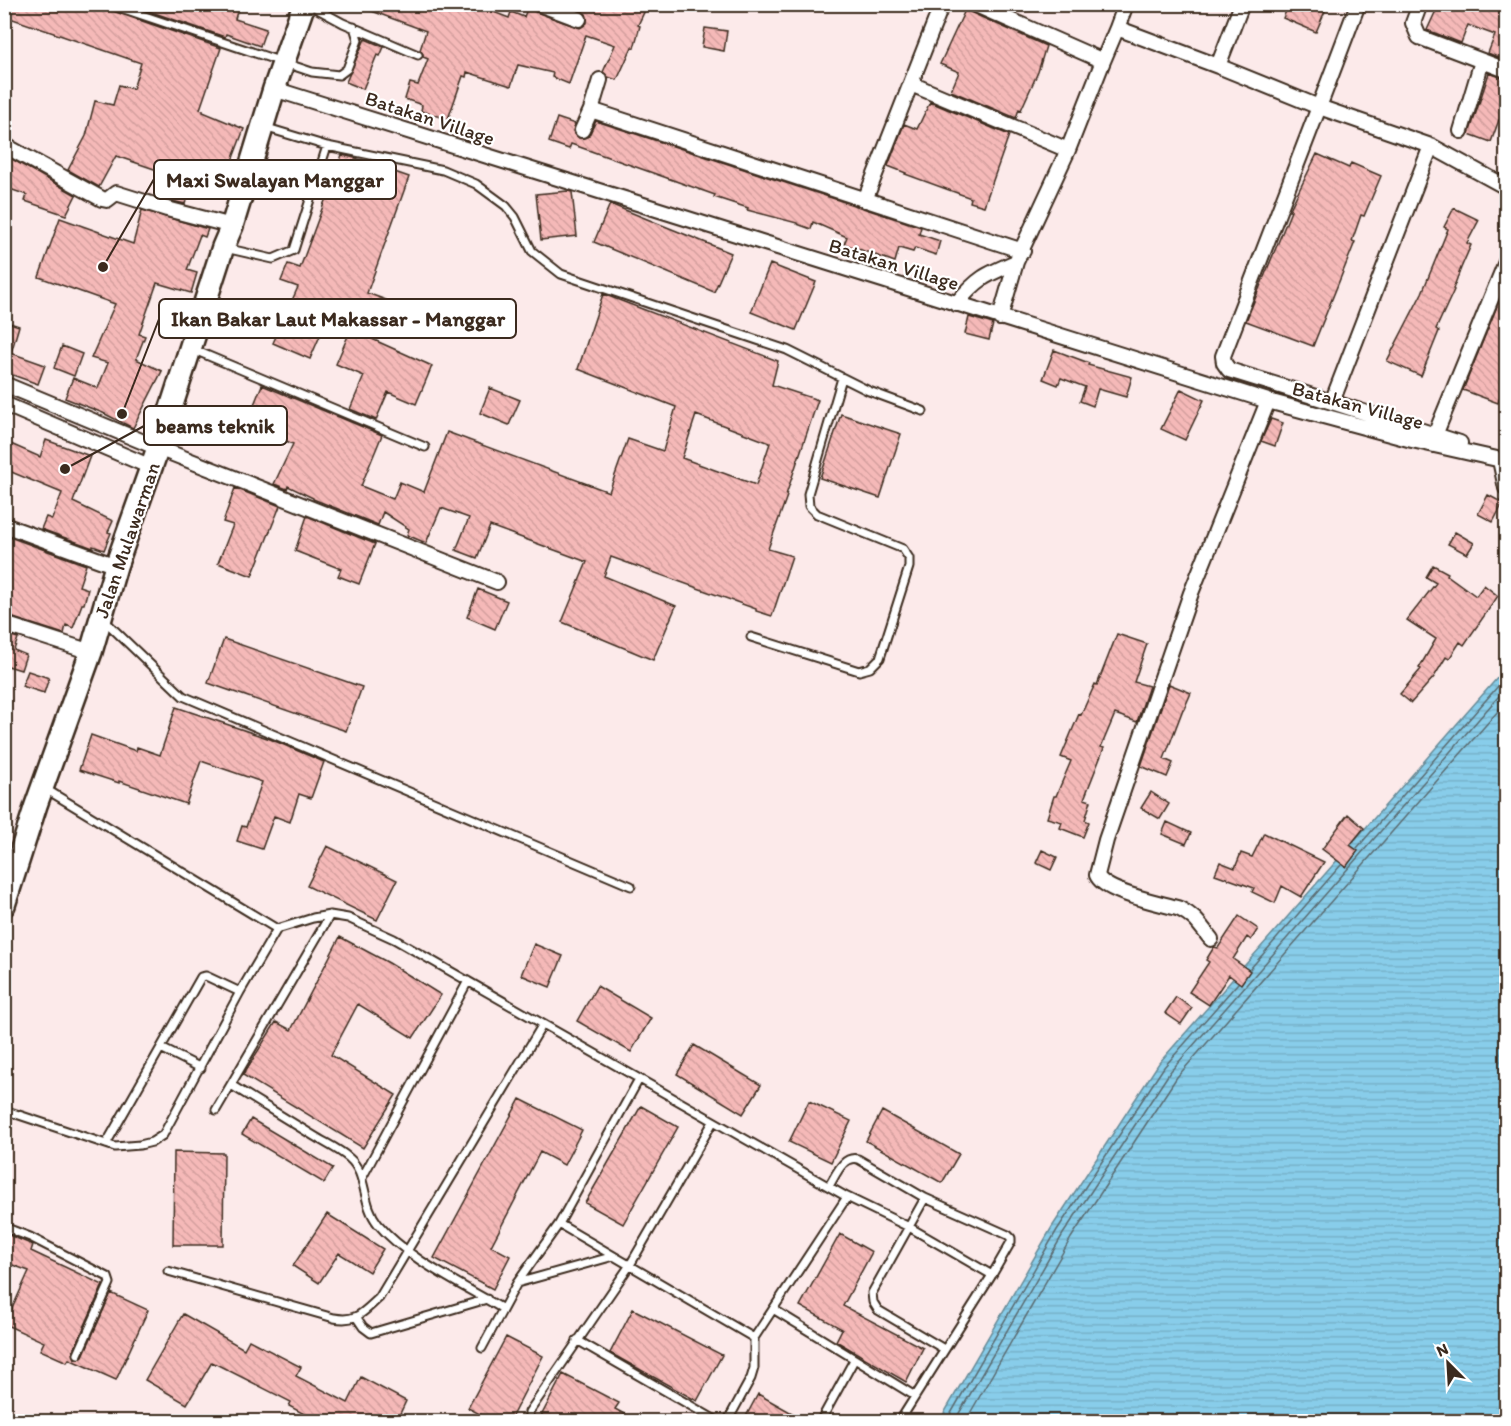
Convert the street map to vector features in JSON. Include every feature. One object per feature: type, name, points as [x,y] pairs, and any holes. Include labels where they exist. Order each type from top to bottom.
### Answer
[{"type":"main road","name":"Jalan Mulawarman","points":[[5,900],[42,787],[91,652],[116,566],[155,458],[223,247],[232,226],[261,126],[306,4]]},
{"type":"street","points":[[538,4],[579,19]]},
{"type":"street","points":[[865,200],[942,4]]},
{"type":"street","points":[[974,4],[1103,61]]},
{"type":"street","points":[[1000,318],[1019,256],[1068,150],[1126,4]]},
{"type":"street","points":[[1218,66],[1242,4]]},
{"type":"street","points":[[1358,4],[1223,356],[1224,363],[1229,370],[1470,446],[1503,462],[1506,488]]},
{"type":"street","points":[[1420,4],[1413,23],[1419,37],[1506,70]]},
{"type":"street","points":[[1117,28],[1318,107],[1431,146],[1506,187]]},
{"type":"street","points":[[1461,130],[1482,61]]},
{"type":"street","points":[[582,130],[600,80]]},
{"type":"street","points":[[911,84],[1068,150]]},
{"type":"street","name":"Batakan Village","points":[[274,89],[1268,401],[1503,462]]},
{"type":"street","points":[[591,110],[865,200],[1019,256]]},
{"type":"street","points":[[4,145],[102,199],[107,200],[116,193],[232,226]]},
{"type":"street","points":[[1332,402],[1431,146]]},
{"type":"street","points":[[956,304],[974,282],[1019,256]]},
{"type":"street","points":[[1435,435],[1506,262]]},
{"type":"street","points":[[4,384],[155,458]]},
{"type":"street","points":[[1211,939],[1201,924],[1189,913],[1116,890],[1104,885],[1097,875],[1106,840],[1191,593],[1268,401]]},
{"type":"street","points":[[4,404],[497,582]]},
{"type":"street","points":[[4,525],[116,566]]},
{"type":"street","points":[[4,624],[91,652]]},
{"type":"lane","points":[[109,4],[312,72],[339,75],[347,69],[358,40],[354,27]]},
{"type":"lane","points":[[306,4],[418,55]]},
{"type":"lane","points":[[261,126],[327,146],[443,170],[476,184],[506,206],[515,217],[532,251],[561,274],[787,350],[869,391],[923,411]]},
{"type":"lane","points":[[223,247],[273,259],[294,250],[327,146]]},
{"type":"lane","points":[[204,306],[273,330]]},
{"type":"lane","points":[[190,348],[426,447]]},
{"type":"lane","points":[[751,637],[860,670],[870,668],[880,658],[909,567],[909,558],[903,549],[817,514],[809,506],[808,494],[842,378]]},
{"type":"lane","points":[[101,617],[183,696],[631,885]]},
{"type":"lane","points":[[42,787],[277,929]]},
{"type":"lane","points":[[216,1110],[330,915]]},
{"type":"lane","points":[[4,1110],[115,1147],[152,1142],[163,1135],[240,992],[277,929],[330,915],[348,918],[394,939],[713,1122],[847,1197],[909,1227],[992,1275]]},
{"type":"lane","points":[[106,1144],[202,976],[206,975],[240,992]]},
{"type":"lane","points":[[362,1178],[468,981]]},
{"type":"lane","points":[[168,1271],[334,1318],[345,1320],[357,1318],[379,1298],[543,1024]]},
{"type":"lane","points":[[161,1048],[201,1068]]},
{"type":"lane","points":[[482,1348],[517,1283],[560,1224],[639,1079]]},
{"type":"lane","points":[[231,1085],[349,1158],[362,1178],[368,1208],[377,1223],[407,1252],[503,1309]]},
{"type":"lane","points":[[529,1422],[530,1412],[630,1265],[713,1122]]},
{"type":"lane","points":[[829,1186],[845,1160],[853,1157],[925,1198],[1011,1238],[1011,1242],[992,1275],[899,1422]]},
{"type":"lane","points":[[727,1422],[751,1378],[754,1338],[847,1197]]},
{"type":"lane","points":[[925,1198],[872,1293],[873,1302],[878,1310],[944,1349]]},
{"type":"lane","points":[[560,1224],[754,1338]]},
{"type":"lane","points":[[4,1227],[30,1237],[108,1277],[110,1283],[78,1354]]},
{"type":"lane","points":[[517,1283],[614,1256]]},
{"type":"lane","points":[[357,1318],[371,1333],[487,1299]]},
{"type":"lane","points":[[773,1309],[915,1396]]},
{"type":"lane","points":[[578,1340],[719,1422]]},
{"type":"lane","points":[[820,1422],[854,1360]]},
{"type":"water","points":[[1506,668],[1506,1421],[939,1422],[1052,1227],[1159,1063]]},
{"type":"building","points":[[4,4],[103,4],[107,9],[221,48],[200,109],[244,129],[219,195],[191,185],[185,204],[161,198],[169,174],[116,156],[99,187],[68,170],[86,136],[95,101],[113,105],[119,85],[133,89],[141,63],[4,16]]},
{"type":"building","points":[[128,4],[239,4],[235,19],[266,29],[260,46],[226,34],[225,37]]},
{"type":"building","points":[[358,4],[473,4],[509,18],[511,12],[524,17],[528,6],[536,12],[580,28],[587,23],[586,14],[566,4],[648,4],[638,25],[640,26],[634,48],[632,47],[617,80],[608,77],[603,72],[615,45],[586,35],[569,84],[552,77],[553,73],[518,65],[511,86],[467,72],[466,77],[463,76],[448,119],[421,111],[422,105],[405,99],[410,83],[418,85],[428,59],[423,57],[420,50],[426,31],[358,6]]},
{"type":"building","points":[[1289,4],[1324,4],[1322,10],[1325,11],[1316,32],[1283,18]]},
{"type":"building","points":[[1439,4],[1506,4],[1506,61],[1488,53],[1495,35],[1468,25],[1461,43],[1427,30]]},
{"type":"building","points":[[966,8],[970,12],[1046,46],[1038,72],[1016,118],[951,91],[959,72],[940,64]]},
{"type":"building","points":[[705,28],[727,31],[724,51],[702,47]]},
{"type":"building","points":[[365,39],[384,47],[380,56],[377,55],[363,89],[346,82]]},
{"type":"building","points":[[1489,73],[1506,79],[1506,122],[1499,120],[1491,142],[1469,134]]},
{"type":"building","points":[[930,102],[1009,135],[984,206],[970,202],[971,198],[888,166],[904,124],[917,129]]},
{"type":"building","points":[[557,118],[575,124],[573,131],[579,138],[588,137],[596,121],[921,227],[919,234],[940,241],[936,255],[915,248],[913,252],[899,248],[895,262],[844,244],[847,237],[813,222],[811,229],[747,210],[748,208],[714,197],[715,195],[571,144],[569,149],[549,142]]},
{"type":"building","points":[[1317,154],[1349,168],[1351,163],[1381,176],[1364,216],[1361,215],[1352,241],[1355,242],[1313,346],[1246,321],[1291,211],[1289,211]]},
{"type":"building","points":[[342,155],[409,177],[367,293],[386,300],[372,339],[432,366],[416,404],[388,392],[376,420],[350,409],[364,376],[336,364],[359,310],[335,301],[310,359],[273,343],[298,287],[281,281],[288,264],[300,268]]},
{"type":"building","points":[[10,158],[76,195],[66,215],[25,201],[27,195],[4,187],[4,175]]},
{"type":"building","points":[[572,192],[577,236],[541,240],[536,194]]},
{"type":"building","points":[[610,204],[731,253],[714,292],[594,242]]},
{"type":"building","points":[[1454,208],[1479,220],[1467,243],[1471,245],[1436,329],[1439,331],[1421,376],[1387,361],[1422,293],[1448,229],[1444,227]]},
{"type":"building","points":[[142,210],[208,229],[205,237],[200,235],[187,270],[197,273],[191,293],[157,283],[139,334],[145,336],[136,359],[162,371],[133,428],[65,398],[73,378],[98,388],[108,363],[91,358],[115,304],[39,277],[60,218],[133,244]]},
{"type":"building","points":[[770,264],[816,282],[796,330],[751,312]]},
{"type":"building","points":[[1506,284],[1506,380],[1498,403],[1463,390]]},
{"type":"building","points":[[603,294],[778,361],[772,385],[818,400],[768,549],[792,556],[772,616],[611,557],[604,576],[676,606],[653,660],[562,622],[587,562],[490,526],[477,558],[456,550],[469,518],[441,508],[426,543],[407,535],[409,529],[383,512],[378,525],[313,499],[288,486],[287,489],[274,484],[293,444],[246,424],[262,385],[382,435],[361,486],[393,499],[400,482],[424,492],[447,432],[609,492],[628,439],[663,451],[676,407],[578,369]],"holes":[[[696,415],[770,443],[756,485],[682,458]]]},
{"type":"building","points":[[969,317],[993,324],[989,340],[965,334]]},
{"type":"building","points":[[4,321],[19,326],[11,353],[45,365],[38,384],[4,372]]},
{"type":"building","points":[[62,346],[82,354],[74,376],[54,368]]},
{"type":"building","points":[[1054,350],[1089,363],[1088,365],[1132,377],[1126,397],[1098,389],[1093,406],[1080,401],[1085,387],[1061,378],[1058,385],[1043,379]]},
{"type":"building","points":[[490,388],[520,400],[509,425],[480,413]]},
{"type":"building","points":[[1181,389],[1204,400],[1185,440],[1161,429]]},
{"type":"building","points":[[841,414],[901,434],[880,498],[820,478]]},
{"type":"building","points":[[1271,419],[1283,423],[1275,446],[1261,441]]},
{"type":"building","points":[[46,440],[90,456],[73,502],[113,521],[104,550],[41,529],[46,517],[52,519],[62,493],[4,469],[4,441],[40,457]]},
{"type":"building","points":[[235,488],[280,506],[252,576],[218,563],[233,525],[223,522]]},
{"type":"building","points":[[1488,495],[1503,503],[1493,522],[1478,514]]},
{"type":"building","points":[[307,516],[375,544],[359,584],[338,576],[341,569],[295,551]]},
{"type":"building","points":[[1455,532],[1474,543],[1467,554],[1448,544]]},
{"type":"building","points":[[4,535],[86,565],[79,586],[88,589],[73,628],[66,625],[64,634],[4,615]]},
{"type":"building","points":[[1433,565],[1448,573],[1447,575],[1476,596],[1484,585],[1498,596],[1464,645],[1460,642],[1449,659],[1446,657],[1434,677],[1411,703],[1400,694],[1421,669],[1419,668],[1436,639],[1407,620],[1436,583],[1426,577]]},
{"type":"building","points":[[478,589],[507,601],[495,629],[467,617]]},
{"type":"building","points":[[4,634],[18,638],[14,650],[26,655],[21,670],[8,666],[7,670],[4,669]]},
{"type":"building","points":[[1117,634],[1147,644],[1134,682],[1149,686],[1137,722],[1115,714],[1101,747],[1104,748],[1084,799],[1091,801],[1085,820],[1089,822],[1083,837],[1060,828],[1062,822],[1047,818],[1054,796],[1071,761],[1061,757],[1079,714],[1081,715],[1095,684],[1097,685]]},
{"type":"building","points":[[224,639],[362,687],[346,731],[208,683]]},
{"type":"building","points":[[28,671],[49,678],[44,693],[22,686]]},
{"type":"building","points":[[1169,684],[1191,693],[1164,759],[1173,763],[1167,777],[1141,766]]},
{"type":"building","points":[[176,707],[270,739],[324,762],[311,798],[299,794],[290,822],[274,816],[262,849],[237,841],[242,826],[246,827],[262,782],[201,761],[186,804],[79,770],[91,735],[136,751],[137,747],[160,755]]},
{"type":"building","points":[[1151,792],[1169,804],[1160,819],[1141,808]]},
{"type":"building","points":[[1348,814],[1364,828],[1350,845],[1358,851],[1346,867],[1322,849]]},
{"type":"building","points":[[1167,822],[1191,833],[1186,844],[1162,834]]},
{"type":"building","points":[[1264,833],[1324,862],[1301,897],[1282,886],[1275,903],[1252,892],[1254,888],[1215,874],[1220,862],[1235,868],[1241,853],[1252,857]]},
{"type":"building","points":[[327,846],[397,880],[377,920],[307,886]]},
{"type":"building","points":[[1042,850],[1057,857],[1051,870],[1036,863]]},
{"type":"building","points":[[1239,916],[1258,929],[1251,940],[1247,937],[1233,959],[1250,971],[1241,984],[1229,975],[1209,1005],[1189,992],[1209,962],[1206,960],[1214,947],[1218,948]]},
{"type":"building","points":[[340,937],[389,963],[441,995],[413,1038],[358,1004],[331,1055],[396,1095],[363,1148],[243,1075],[276,1022],[291,1030]]},
{"type":"building","points":[[534,944],[563,956],[550,987],[521,975]]},
{"type":"building","points":[[597,986],[651,1018],[631,1052],[577,1021]]},
{"type":"building","points":[[1176,997],[1192,1008],[1181,1024],[1165,1013]]},
{"type":"building","points":[[694,1045],[761,1085],[743,1114],[677,1074]]},
{"type":"building","points":[[520,1099],[582,1130],[564,1165],[540,1152],[491,1246],[510,1256],[493,1289],[434,1258]]},
{"type":"building","points":[[809,1101],[851,1121],[831,1162],[789,1142]]},
{"type":"building","points":[[641,1106],[678,1127],[623,1224],[585,1203]]},
{"type":"building","points":[[882,1111],[959,1154],[942,1183],[866,1141]]},
{"type":"building","points":[[251,1119],[333,1168],[324,1183],[242,1134]]},
{"type":"building","points":[[174,1152],[224,1153],[223,1245],[173,1245]]},
{"type":"building","points":[[327,1214],[383,1249],[369,1272],[339,1253],[319,1283],[293,1266]]},
{"type":"building","points":[[4,1233],[33,1245],[31,1251],[103,1285],[73,1352],[75,1359],[83,1356],[111,1293],[148,1310],[116,1380],[69,1359],[67,1362],[40,1350],[44,1342],[4,1324],[4,1307],[11,1311],[29,1271],[4,1262]]},
{"type":"building","points":[[840,1234],[872,1252],[843,1306],[923,1348],[906,1382],[836,1341],[842,1329],[800,1306]]},
{"type":"building","points":[[633,1309],[722,1355],[697,1401],[610,1353]]},
{"type":"building","points":[[183,1314],[244,1349],[249,1340],[301,1367],[296,1376],[348,1403],[361,1377],[406,1401],[396,1422],[319,1422],[289,1406],[291,1402],[212,1362],[187,1404],[145,1380]]},
{"type":"building","points":[[506,1337],[543,1356],[509,1422],[495,1422],[468,1408]]},
{"type":"building","points":[[563,1374],[619,1403],[615,1409],[639,1422],[538,1422]]},
{"type":"building","points":[[758,1394],[808,1422],[743,1422]]},
{"type":"place","name":"Maxi Swalayan Manggar","points":[[103,267]]},
{"type":"place","name":"Ikan Bakar Laut Makassar - Manggar","points":[[122,414]]},
{"type":"place","name":"beams teknik","points":[[65,469]]}]
